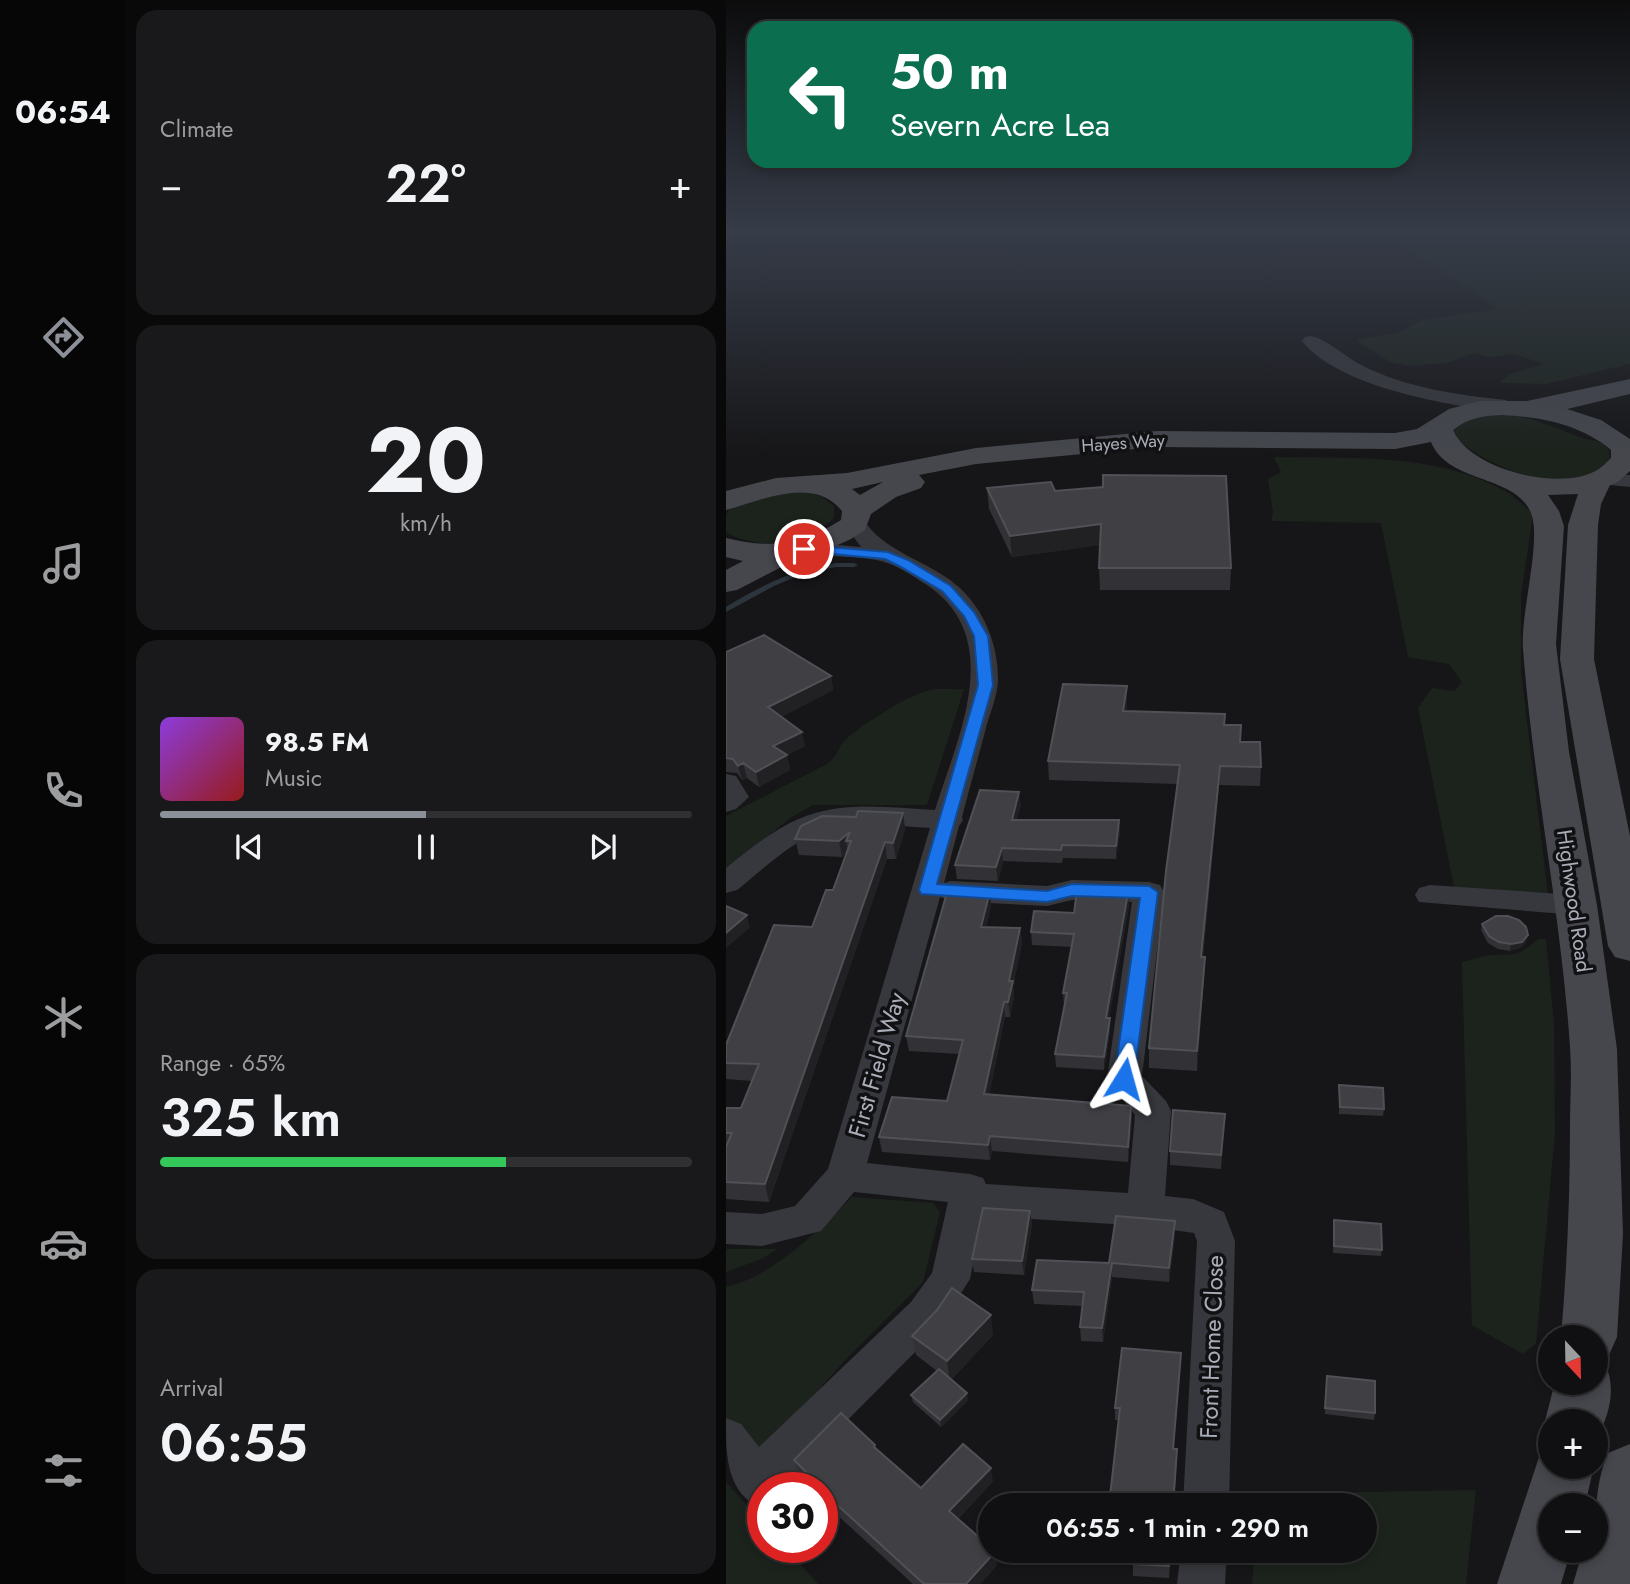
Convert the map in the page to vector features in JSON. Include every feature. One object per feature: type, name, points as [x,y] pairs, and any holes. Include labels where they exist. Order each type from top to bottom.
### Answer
[{"type":"street","points":[[1311,341],[1347,365],[1415,392],[1562,416],[1621,445]]},
{"type":"street","name":"Hayes Way","points":[[809,485],[847,481],[976,456],[1055,448],[1184,439],[1382,442],[1408,439],[1440,427],[1461,413],[1572,401],[1630,386]]},
{"type":"street","points":[[1415,392],[1432,408],[1443,444],[1470,464],[1514,482],[1554,487],[1611,481]]},
{"type":"street","name":"Highwood Road","points":[[1630,401],[1610,416],[1625,460],[1611,481],[1587,504],[1583,526],[1577,659],[1630,946]]},
{"type":"street","name":"Hayes Way","points":[[799,550],[839,536],[886,491],[926,478],[987,468],[1115,455],[1274,450],[1408,456],[1470,464]]},
{"type":"street","name":"Highwood Road","points":[[1514,482],[1542,502],[1547,510],[1549,526],[1539,644],[1550,752],[1576,905],[1594,1049],[1596,1234],[1590,1325]]},
{"type":"street","points":[[726,501],[760,489],[809,485],[844,494],[856,517]]},
{"type":"street","name":"First Field Way","points":[[726,1228],[762,1230],[806,1220],[845,1175],[949,820],[985,685],[983,643],[970,615],[946,588],[923,572],[888,556],[862,537],[856,517]]},
{"type":"street","points":[[726,547],[757,553],[799,550]]},
{"type":"street","points":[[726,583],[753,568],[799,550]]},
{"type":"street","name":"First Field Way","points":[[799,550],[888,556]]},
{"type":"street","points":[[726,782],[735,797],[726,803]]},
{"type":"street","points":[[726,883],[803,829],[821,820],[949,820]]},
{"type":"street","points":[[927,890],[1047,896],[1072,890],[1149,892],[1124,1079],[1152,1111],[1145,1210]]},
{"type":"street","points":[[1431,895],[1576,905]]},
{"type":"street","name":"Front Home Close","points":[[845,1175],[969,1194],[1193,1215],[1210,1223],[1216,1241],[1206,1493]]},
{"type":"street","points":[[772,1472],[925,1315],[950,1279],[969,1194]]},
{"type":"street","points":[[726,1439],[751,1472]]},
{"type":"street","points":[[1605,1584],[1623,1523],[1630,1474]]},
{"type":"street","points":[[1529,1584],[1538,1555]]},
{"type":"street","points":[[1201,1584],[1203,1563]]},
{"type":"shaded area","points":[[1496,307],[1630,307],[1630,364],[1546,384],[1499,383],[1510,374],[1545,364],[1513,354],[1489,357],[1475,353],[1446,363],[1409,366],[1390,362],[1356,340],[1398,333],[1422,320],[1499,309]]},
{"type":"shaded area","points":[[1500,412],[1598,442],[1609,449],[1610,460],[1595,473],[1575,480],[1529,476],[1483,458],[1450,433],[1460,421]]},
{"type":"shaded area","points":[[1274,457],[1362,458],[1420,463],[1449,469],[1507,492],[1533,514],[1521,596],[1521,672],[1549,903],[1456,897],[1418,708],[1432,688],[1455,691],[1462,682],[1449,664],[1408,657],[1381,523],[1271,521],[1273,512],[1268,479],[1281,472]]},
{"type":"shaded area","points":[[799,491],[821,496],[834,506],[834,518],[810,534],[782,542],[753,542],[726,532],[726,515],[738,504],[758,497]]},
{"type":"shaded area","points":[[964,689],[927,805],[813,805],[790,818],[726,870],[726,816],[827,764],[846,739],[899,703],[931,690]]},
{"type":"shaded area","points":[[1538,939],[1546,939],[1554,1024],[1555,1133],[1536,1343],[1523,1354],[1472,1325],[1462,962],[1516,953]]},
{"type":"shaded area","points":[[852,1197],[933,1203],[940,1212],[923,1282],[846,1359],[761,1454],[742,1446],[726,1450],[726,1287],[760,1273],[794,1251]]},
{"type":"shaded area","points":[[726,1249],[778,1249],[761,1259],[726,1272]]},
{"type":"shaded area","points":[[726,1482],[747,1505],[747,1563],[799,1563],[818,1584],[726,1584]]},
{"type":"shaded area","points":[[1476,1490],[1466,1584],[1252,1584],[1254,1563],[1377,1563],[1377,1493],[1314,1493]]},
{"type":"building","points":[[1103,475],[1226,476],[1231,568],[1099,568],[1101,524],[1010,536],[987,488],[1051,482],[1055,491],[1103,487]]},
{"type":"building","points":[[764,635],[831,676],[768,707],[802,732],[773,746],[787,755],[756,772],[743,763],[738,766],[733,759],[726,758],[726,652]]},
{"type":"building","points":[[1063,684],[1127,686],[1123,711],[1225,714],[1224,725],[1241,725],[1240,742],[1260,742],[1261,767],[1220,766],[1201,957],[1205,957],[1197,1051],[1149,1048],[1166,871],[1180,765],[1048,761]]},
{"type":"building","points":[[980,790],[1019,792],[1012,820],[1119,820],[1116,846],[1062,845],[1061,850],[1002,848],[996,867],[955,865]]},
{"type":"building","points":[[858,811],[903,813],[893,843],[885,842],[765,1184],[726,1182],[726,1147],[732,1133],[726,1133],[726,1108],[741,1108],[759,1064],[726,1063],[726,1045],[774,925],[812,927],[826,890],[833,890],[851,841],[846,841],[850,832],[839,841],[795,839],[801,826],[822,816],[856,817]]},
{"type":"building","points":[[948,889],[990,891],[981,927],[1020,928],[1009,981],[1013,981],[1008,1002],[1004,1002],[984,1094],[1131,1106],[1128,1147],[990,1136],[988,1145],[879,1137],[892,1097],[947,1101],[963,1040],[906,1036]]},
{"type":"building","points":[[1077,891],[1128,893],[1106,1018],[1110,1018],[1104,1057],[1055,1054],[1067,993],[1063,993],[1074,934],[1031,932],[1034,911],[1074,913]]},
{"type":"building","points":[[726,906],[747,915],[726,933]]},
{"type":"building","points":[[1496,916],[1519,920],[1526,927],[1528,935],[1522,942],[1499,942],[1489,936],[1482,924]]},
{"type":"building","points":[[1339,1085],[1383,1088],[1384,1109],[1340,1107]]},
{"type":"building","points":[[1173,1110],[1225,1114],[1221,1155],[1170,1151]]},
{"type":"building","points":[[983,1208],[1030,1211],[1022,1261],[972,1259]]},
{"type":"building","points":[[1116,1216],[1175,1221],[1169,1268],[1112,1263],[1102,1328],[1080,1327],[1084,1292],[1032,1290],[1037,1260],[1109,1263]]},
{"type":"building","points":[[1334,1220],[1381,1224],[1382,1250],[1334,1246]]},
{"type":"building","points":[[952,1288],[991,1315],[947,1361],[912,1336],[937,1310]]},
{"type":"building","points":[[1122,1348],[1181,1353],[1173,1449],[1177,1449],[1174,1493],[1110,1493],[1120,1408],[1115,1408]]},
{"type":"building","points":[[939,1369],[967,1393],[940,1420],[911,1395]]},
{"type":"building","points":[[1327,1376],[1375,1381],[1375,1413],[1325,1408]]},
{"type":"building","points":[[841,1413],[875,1445],[874,1447],[921,1488],[963,1444],[991,1468],[949,1511],[978,1536],[978,1563],[985,1563],[966,1584],[924,1584],[838,1506],[838,1472],[806,1472],[794,1460]]},
{"type":"building","points":[[1133,1563],[1169,1563],[1169,1566]]},
{"type":"waterway","points":[[726,610],[771,584],[803,571],[819,567],[854,565]]},
{"type":"route","points":[[804,549],[888,556],[904,563],[935,579],[946,588],[970,615],[981,636],[985,685],[980,709],[927,890],[1047,896],[1072,890],[1149,892],[1124,1079]]}]
